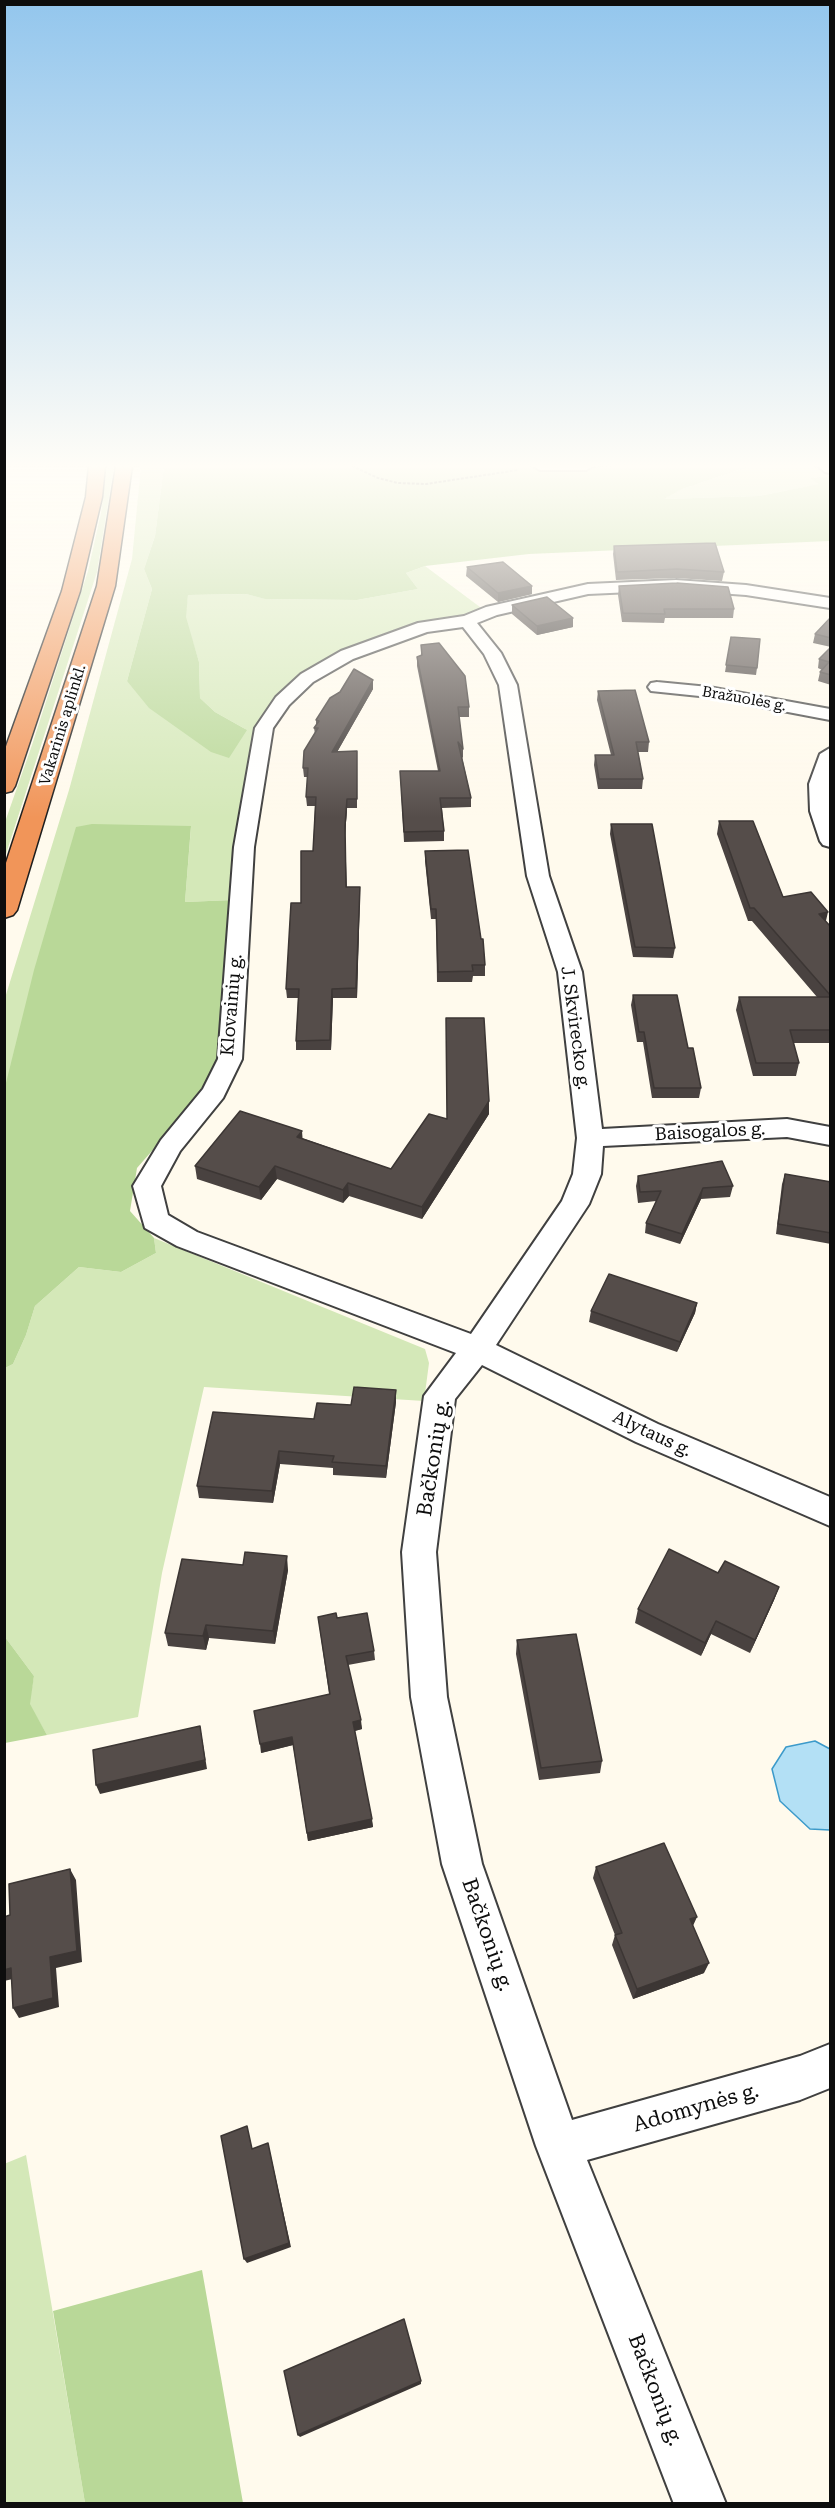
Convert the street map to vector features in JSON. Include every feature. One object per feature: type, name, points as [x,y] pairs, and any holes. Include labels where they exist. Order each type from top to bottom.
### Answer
[{"type":"highway","name":"Vakarinis aplinkl.","points":[[4,786],[73,583]]},
{"type":"highway","name":"Vakarinis aplinkl.","points":[[4,910],[105,583]]},
{"type":"street","name":"Klovainių g.","points":[[477,1349],[187,1239],[155,1221],[147,1186],[170,1146],[214,1092],[230,1059],[244,847],[264,728],[282,701],[307,678],[347,655],[424,627],[467,621],[492,611],[588,590],[638,585],[676,585],[746,591],[831,603]]},
{"type":"street","name":"J. Skvirecko g.","points":[[467,621],[492,653],[508,685],[538,876],[570,972],[590,1138],[587,1174],[575,1204],[477,1349]]},
{"type":"street","name":"Bražuolės g.","points":[[657,687],[709,692],[831,715]]},
{"type":"street","points":[[831,754],[819,784],[820,811],[831,841]]},
{"type":"street","name":"Baisogalos g.","points":[[590,1138],[787,1128],[831,1136]]},
{"type":"street","name":"Alytaus g.","points":[[477,1349],[647,1433],[831,1512]]},
{"type":"street","name":"Bačkonių g.","points":[[477,1349],[440,1396],[419,1552],[429,1697],[462,1864],[559,2146],[700,2504]]},
{"type":"street","name":"Adomynės g.","points":[[559,2146],[800,2078],[831,2066]]},
{"type":"green space","points":[[84,583],[93,583],[5,857],[5,822]]},
{"type":"green space","points":[[125,583],[150,583],[152,589],[127,681],[247,730],[215,712],[200,698],[199,662],[185,617],[188,595],[246,594],[266,599],[357,600],[418,589],[414,583],[448,583],[484,610],[382,636],[341,653],[258,726],[248,762],[233,900],[185,902],[191,827],[5,1087],[5,998],[69,790]]},
{"type":"green space","points":[[150,583],[414,583],[418,589],[357,600],[265,599],[246,594],[188,595],[186,617],[199,662],[200,698],[215,712],[247,730],[229,758],[211,752],[149,708],[127,681],[152,589]]},
{"type":"green space","points":[[92,824],[191,826],[185,902],[233,900],[218,1057],[199,1097],[137,1168],[130,1211],[154,1238],[156,1253],[121,1272],[79,1267],[35,1306],[26,1335],[13,1364],[5,1368],[5,1087],[34,970],[76,827]]},
{"type":"green space","points":[[154,1238],[425,1349],[429,1363],[424,1401],[204,1387],[162,1573],[138,1717],[47,1735],[29,1704],[34,1676],[5,1637],[5,1368],[13,1364],[26,1335],[35,1306],[79,1267],[121,1272],[156,1253]]},
{"type":"green space","points":[[5,1637],[34,1676],[30,1704],[47,1735],[5,1743]]},
{"type":"green space","points":[[26,2155],[85,2503],[5,2503],[4,2164]]},
{"type":"green space","points":[[202,2270],[243,2503],[85,2503],[53,2311]]},
{"type":"water","points":[[815,1741],[830,1749],[830,1830],[810,1829],[780,1801],[772,1769],[786,1747]]},
{"type":"building","points":[[486,583],[528,583],[532,586],[498,593]]},
{"type":"building","points":[[678,583],[728,587],[734,609],[664,609],[665,614],[623,613],[619,586]]},
{"type":"building","points":[[547,597],[573,618],[537,626],[512,605]]},
{"type":"building","points":[[831,617],[831,638],[815,634]]},
{"type":"building","points":[[731,637],[760,639],[757,668],[726,665]]},
{"type":"building","points":[[439,643],[465,676],[469,707],[458,707],[463,749],[458,742],[471,798],[440,798],[444,831],[404,832],[400,771],[440,771],[417,657],[422,655],[421,645]]},
{"type":"building","points":[[831,647],[831,675],[820,672],[829,662],[819,659]]},
{"type":"building","points":[[354,669],[373,680],[332,752],[357,751],[357,799],[347,799],[345,826],[346,887],[360,887],[356,988],[332,989],[330,1040],[296,1041],[299,989],[286,989],[291,903],[301,903],[301,851],[313,851],[316,797],[306,797],[308,768],[303,768],[304,751],[318,728],[314,728],[319,721],[316,720],[330,698],[340,692]]},
{"type":"building","points":[[635,690],[649,742],[636,742],[643,779],[599,779],[595,755],[614,755],[598,691]]},
{"type":"building","points":[[719,821],[753,821],[783,897],[811,892],[828,912],[819,914],[831,927],[831,996],[754,908],[750,908]]},
{"type":"building","points":[[611,824],[652,824],[675,948],[635,947]]},
{"type":"building","points":[[468,850],[481,939],[483,939],[485,965],[472,965],[473,971],[438,972],[436,909],[431,909],[425,851]]},
{"type":"building","points":[[633,995],[677,995],[688,1048],[693,1048],[701,1088],[654,1088],[644,1032],[639,1032]]},
{"type":"building","points":[[739,997],[831,997],[831,1030],[790,1030],[799,1063],[756,1063]]},
{"type":"building","points":[[446,1018],[484,1018],[489,1101],[422,1207],[348,1183],[343,1190],[275,1166],[259,1187],[195,1166],[240,1111],[302,1131],[297,1137],[391,1169],[429,1114],[447,1119]]},
{"type":"building","points":[[722,1161],[733,1186],[703,1188],[682,1234],[646,1223],[661,1191],[640,1192],[638,1176]]},
{"type":"building","points":[[785,1174],[831,1182],[831,1233],[778,1224]]},
{"type":"building","points":[[609,1274],[697,1303],[680,1342],[591,1311]]},
{"type":"building","points":[[354,1387],[396,1390],[386,1466],[332,1462],[334,1456],[279,1451],[272,1491],[197,1486],[213,1412],[314,1419],[317,1403],[351,1405]]},
{"type":"building","points":[[669,1549],[718,1573],[725,1561],[779,1587],[755,1640],[716,1621],[705,1643],[638,1609]]},
{"type":"building","points":[[245,1552],[287,1556],[273,1631],[206,1625],[203,1636],[165,1633],[182,1559],[243,1565]]},
{"type":"building","points":[[336,1613],[337,1618],[367,1613],[374,1651],[346,1656],[361,1720],[353,1722],[372,1819],[307,1833],[292,1737],[260,1744],[254,1711],[330,1694],[318,1617]]},
{"type":"building","points":[[576,1634],[602,1761],[541,1768],[517,1640]]},
{"type":"building","points":[[200,1726],[205,1760],[96,1785],[93,1750]]},
{"type":"building","points":[[664,1843],[697,1917],[690,1919],[709,1963],[637,1989],[615,1935],[622,1933],[596,1867]]},
{"type":"building","points":[[70,1869],[77,1951],[50,1957],[53,1998],[13,2008],[11,1968],[4,1970],[4,1917],[10,1915],[9,1884]]},
{"type":"building","points":[[247,2126],[252,2149],[268,2143],[289,2243],[244,2259],[221,2136]]},
{"type":"building","points":[[404,2319],[421,2381],[298,2435],[284,2371]]}]
